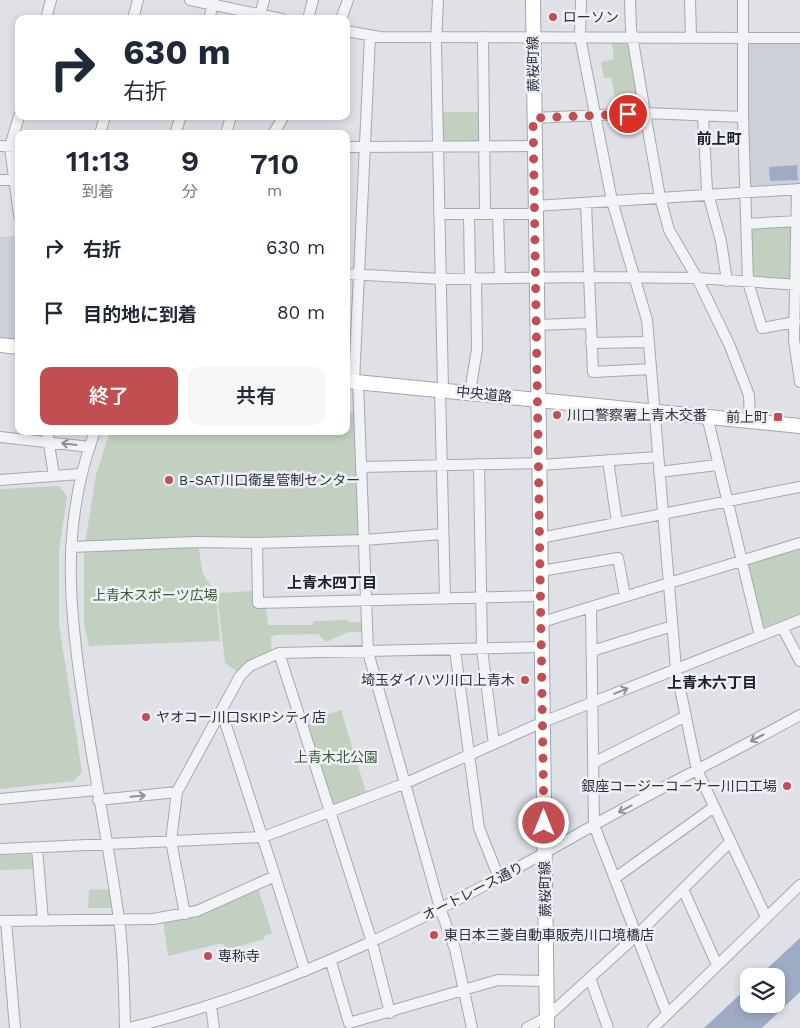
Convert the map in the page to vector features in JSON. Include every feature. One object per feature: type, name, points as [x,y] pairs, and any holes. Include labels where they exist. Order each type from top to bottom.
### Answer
[{"type":"main road","name":"蕨桜町線","points":[[533,0],[533,118],[540,464],[547,1022]]},
{"type":"main road","points":[[0,345],[15,347]]},
{"type":"main road","name":"中央道路","points":[[353,382],[470,392],[800,426]]},
{"type":"street","points":[[47,15],[51,0]]},
{"type":"street","points":[[134,15],[138,0]]},
{"type":"street","points":[[190,0],[214,2],[256,15]]},
{"type":"street","points":[[259,15],[264,0]]},
{"type":"street","points":[[309,15],[313,0]]},
{"type":"street","points":[[342,15],[348,0]]},
{"type":"street","points":[[438,0],[438,37],[436,44],[445,599]]},
{"type":"street","points":[[581,0],[580,37],[612,201],[646,309],[676,669],[697,770],[766,917]]},
{"type":"street","points":[[630,0],[632,37],[660,197],[669,230],[697,278],[745,382],[749,394],[750,421]]},
{"type":"street","points":[[690,0],[691,37]]},
{"type":"street","points":[[743,0],[743,117],[748,282],[762,328],[795,322]]},
{"type":"street","points":[[210,15],[214,2]]},
{"type":"street","points":[[350,32],[370,36],[438,37],[800,38]]},
{"type":"street","points":[[370,36],[360,274],[353,382],[362,466],[368,652],[440,908],[455,949],[472,1028]]},
{"type":"street","points":[[483,37],[485,214]]},
{"type":"street","points":[[533,118],[645,113],[743,117]]},
{"type":"street","points":[[703,116],[704,161],[709,194],[721,241],[727,281]]},
{"type":"street","points":[[15,187],[10,147],[18,120]]},
{"type":"street","points":[[350,146],[534,146]]},
{"type":"street","points":[[0,180],[14,180]]},
{"type":"street","points":[[440,214],[498,214],[586,203],[799,189],[796,221],[798,285],[794,340],[800,382]]},
{"type":"street","points":[[586,203],[593,372],[651,369]]},
{"type":"street","points":[[469,214],[477,349],[470,392]]},
{"type":"street","points":[[498,214],[500,278]]},
{"type":"street","points":[[746,224],[796,221]]},
{"type":"street","points":[[350,274],[441,279],[536,277],[697,278],[798,285]]},
{"type":"street","points":[[537,325],[591,324]]},
{"type":"street","points":[[591,343],[649,342]]},
{"type":"street","points":[[707,416],[717,465],[760,636]]},
{"type":"street","points":[[94,435],[80,474],[71,547],[70,594],[73,634],[97,795],[119,920],[125,1028]]},
{"type":"street","points":[[0,438],[48,436],[90,447]]},
{"type":"street","points":[[48,436],[54,476]]},
{"type":"street","points":[[362,466],[540,464],[658,457]]},
{"type":"street","points":[[608,460],[617,524]]},
{"type":"street","points":[[479,464],[482,649],[494,744]]},
{"type":"street","points":[[659,472],[717,465]]},
{"type":"street","points":[[0,480],[80,474]]},
{"type":"street","points":[[540,538],[800,487]]},
{"type":"street","points":[[71,547],[196,542],[256,543],[364,540],[443,534]]},
{"type":"street","points":[[256,543],[258,604],[541,596]]},
{"type":"street","points":[[542,622],[800,543]]},
{"type":"street","points":[[541,571],[618,558],[625,596]]},
{"type":"street","points":[[592,607],[594,825],[668,1014]]},
{"type":"street","points":[[0,850],[263,837],[406,783],[543,722],[800,620]]},
{"type":"street","points":[[592,650],[672,626]]},
{"type":"street","points":[[782,627],[800,661]]},
{"type":"street","points":[[184,914],[172,841],[177,792],[240,676],[250,666],[279,653],[542,647]]},
{"type":"street","points":[[455,650],[479,828],[499,878]]},
{"type":"street","points":[[279,653],[372,942],[390,1013]]},
{"type":"street","points":[[220,712],[224,719],[263,837],[305,971]]},
{"type":"street","name":"オートレース通り","points":[[129,1028],[211,1006],[331,962],[499,878],[800,715]]},
{"type":"street","points":[[594,762],[686,716]]},
{"type":"street","points":[[0,799],[177,792]]},
{"type":"street","points":[[615,878],[714,807]]},
{"type":"street","points":[[527,1028],[547,1022],[730,842]]},
{"type":"street","points":[[38,848],[43,921]]},
{"type":"street","points":[[15,1028],[3,921],[153,919],[184,914],[197,911],[275,876]]},
{"type":"street","points":[[653,1028],[800,886]]},
{"type":"street","points":[[683,889],[717,966]]},
{"type":"street","points":[[331,962],[349,1023],[390,1013],[498,980],[546,981]]},
{"type":"street","points":[[590,978],[608,1028]]},
{"type":"street","points":[[211,1006],[214,1028]]},
{"type":"shaded area","points":[[749,42],[800,42],[800,185],[752,188],[749,184],[747,46]]},
{"type":"shaded area","points":[[15,236],[15,341],[0,339],[0,237]]},
{"type":"green space","points":[[625,41],[629,45],[639,96],[616,101],[611,78],[604,78],[601,62],[614,59],[612,42]]},
{"type":"green space","points":[[443,112],[481,112],[481,138],[477,142],[447,142],[443,139]]},
{"type":"green space","points":[[792,223],[791,281],[753,279],[751,226]]},
{"type":"green space","points":[[350,412],[355,412],[359,532],[355,537],[85,544],[96,475],[109,435],[350,435]]},
{"type":"green space","points":[[59,486],[67,496],[59,551],[59,624],[82,772],[74,781],[0,789],[0,489]]},
{"type":"green space","name":"上青木スポーツ広場","points":[[198,545],[203,574],[216,593],[220,641],[89,646],[84,624],[84,549]]},
{"type":"green space","points":[[800,548],[800,614],[763,628],[747,568],[749,563]]},
{"type":"green space","points":[[254,591],[255,607],[266,607],[268,625],[312,625],[314,621],[348,620],[349,622],[363,622],[363,632],[348,632],[326,642],[318,634],[274,635],[271,638],[272,653],[264,654],[238,672],[225,663],[217,593]]},
{"type":"green space","name":"上青木北公園","points":[[341,710],[366,792],[334,804],[331,802],[306,721]]},
{"type":"green space","points":[[35,854],[35,869],[0,870],[0,855]]},
{"type":"green space","points":[[258,888],[272,933],[264,936],[265,939],[225,950],[223,943],[168,956],[163,921]]},
{"type":"green space","points":[[110,889],[113,908],[88,908],[89,890]]},
{"type":"water","points":[[797,165],[798,180],[770,181],[769,167]]},
{"type":"water","points":[[800,938],[800,992],[785,1006],[785,968],[768,968]]},
{"type":"water","points":[[740,994],[740,1013],[778,1013],[762,1028],[704,1028]]},
{"type":"place","name":"ローソン","points":[[553,17]]},
{"type":"place","name":"川口警察署上青木交番","points":[[557,415]]},
{"type":"place","name":"前上町","points":[[778,417]]},
{"type":"place","name":"B-SAT川口衛星管制センター","points":[[169,480]]},
{"type":"place","name":"埼玉ダイハツ川口上青木","points":[[525,680]]},
{"type":"place","name":"ヤオコー川口SKIPシティ店","points":[[146,717]]},
{"type":"place","name":"銀座コージーコーナー川口工場","points":[[787,786]]},
{"type":"place","name":"東日本三菱自動車販売川口境橋店","points":[[434,935]]},
{"type":"place","name":"専称寺","points":[[208,956]]},
{"type":"district","name":"前上町","points":[[719,139]]},
{"type":"district","name":"上青木四丁目","points":[[332,583]]},
{"type":"district","name":"上青木六丁目","points":[[712,683]]},
{"type":"route","points":[[544,823],[540,463],[533,118],[628,114]]}]
